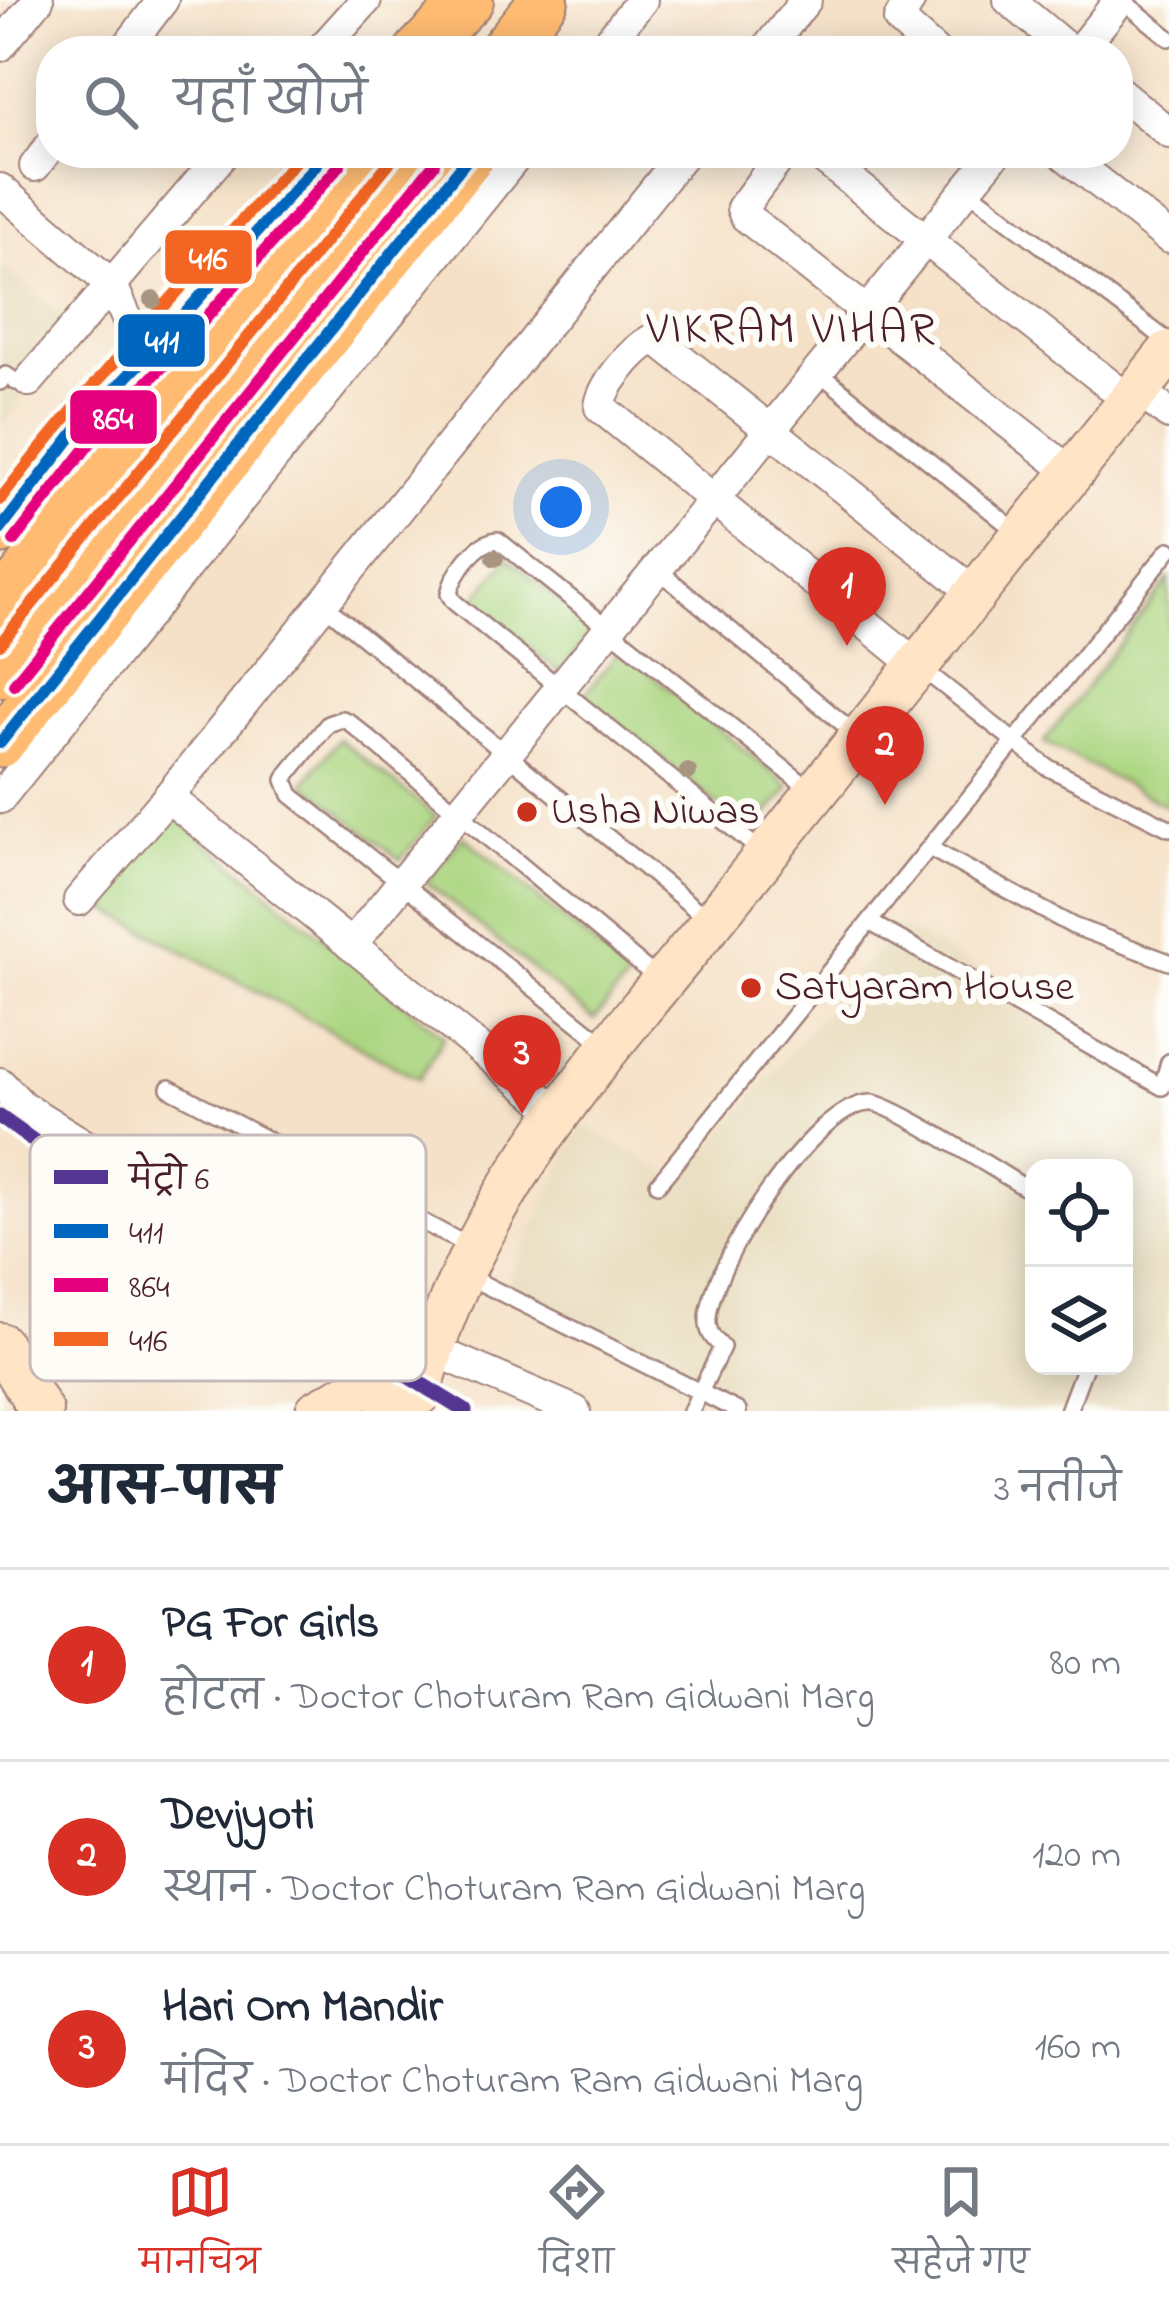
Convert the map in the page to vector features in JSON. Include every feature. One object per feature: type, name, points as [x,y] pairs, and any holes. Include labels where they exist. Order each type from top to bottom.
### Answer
[{"type":"main road","points":[[435,36],[473,0]]},
{"type":"main road","points":[[447,36],[473,0]]},
{"type":"main road","points":[[516,36],[548,0]]},
{"type":"main road","points":[[532,36],[548,0]]},
{"type":"main road","points":[[0,530],[83,422],[156,347],[313,168]]},
{"type":"main road","points":[[0,607],[344,168]]},
{"type":"main road","points":[[0,673],[408,168]]},
{"type":"main road","points":[[0,743],[148,586],[461,168]]},
{"type":"street","points":[[0,46],[38,0]]},
{"type":"street","points":[[135,36],[163,0]]},
{"type":"street","points":[[334,36],[366,0]]},
{"type":"street","points":[[613,36],[642,0]]},
{"type":"street","points":[[777,36],[806,0]]},
{"type":"street","points":[[910,0],[899,20],[917,36]]},
{"type":"street","points":[[1009,0],[1055,36]]},
{"type":"street","points":[[1088,36],[1121,0]]},
{"type":"street","points":[[1133,103],[1169,133]]},
{"type":"street","points":[[9,377],[112,285],[211,168]]},
{"type":"street","points":[[0,798],[148,586],[506,168]]},
{"type":"street","points":[[79,900],[168,797],[672,168]]},
{"type":"street","points":[[773,168],[742,212],[1072,473]]},
{"type":"street","points":[[835,168],[1146,402]]},
{"type":"street","points":[[351,945],[984,168]]},
{"type":"street","points":[[1081,168],[1169,238]]},
{"type":"street","points":[[0,189],[112,285],[131,328],[156,347]]},
{"type":"street","points":[[918,666],[600,407],[601,396],[641,345],[660,342],[976,594]]},
{"type":"street","points":[[426,1369],[469,1261],[557,1111],[976,594],[1019,534],[1072,473],[1146,402],[1169,352]]},
{"type":"street","points":[[168,797],[557,1111]]},
{"type":"street","points":[[0,1083],[22,1106],[68,1135]]},
{"type":"street","points":[[0,1343],[41,1411]]},
{"type":"street","points":[[426,1346],[575,1411]]},
{"type":"street","points":[[426,1352],[431,1349]]},
{"type":"street","points":[[317,1411],[372,1381]]},
{"type":"street","points":[[388,1411],[420,1394],[423,1381]]},
{"type":"lane","points":[[1121,0],[1169,38]]},
{"type":"lane","points":[[967,189],[1169,342]]},
{"type":"lane","points":[[816,370],[1019,534]]},
{"type":"lane","points":[[766,855],[449,595],[450,584],[482,544],[499,540],[815,794]]},
{"type":"lane","points":[[658,1184],[1169,550]]},
{"type":"lane","points":[[656,569],[860,737]]},
{"type":"lane","points":[[322,604],[712,923]]},
{"type":"lane","points":[[918,666],[1047,767],[1169,829]]},
{"type":"lane","points":[[610,1049],[400,884],[287,788],[288,774],[328,724],[341,718],[349,722],[663,983]]},
{"type":"lane","points":[[931,849],[1073,926],[1169,962]]},
{"type":"lane","points":[[871,923],[1162,1088],[1169,1062]]},
{"type":"lane","points":[[170,1088],[260,1135]]},
{"type":"lane","points":[[691,1411],[722,1347],[712,1338],[707,1321],[746,1229],[786,1165],[814,1134],[851,1106],[881,1105],[1025,1188]]},
{"type":"lane","points":[[426,1235],[738,1411]]},
{"type":"lane","points":[[1068,1411],[1082,1375]]},
{"type":"shaded area","points":[[0,264],[78,331],[0,427]]},
{"type":"shaded area","points":[[898,925],[1169,1076],[1169,1411],[726,1411],[507,1285],[582,1124],[682,1181]]},
{"type":"green space","points":[[508,558],[595,629],[560,673],[473,602]]},
{"type":"green space","points":[[1169,579],[1169,807],[1044,742]]},
{"type":"green space","points":[[621,649],[790,787],[752,833],[584,695]]},
{"type":"green space","points":[[339,739],[436,816],[400,860],[304,783]]},
{"type":"green space","points":[[166,809],[444,1036],[419,1079],[91,901]]},
{"type":"green space","points":[[463,836],[631,975],[594,1020],[426,882]]},
{"type":"metro line","name":"6","points":[[0,1117],[30,1138]]},
{"type":"metro line","name":"6","points":[[416,1381],[465,1411]]},
{"type":"transit line","name":"416","points":[[0,500],[110,367],[289,168]]},
{"type":"transit line","name":"411","points":[[0,530],[83,422],[156,347],[313,168]]},
{"type":"transit line","name":"864","points":[[14,541],[97,434],[170,359],[337,168]]},
{"type":"transit line","name":"416","points":[[0,644],[385,168]]},
{"type":"transit line","name":"864","points":[[14,684],[431,168]]},
{"type":"transit line","name":"411","points":[[0,743],[460,168]]},
{"type":"place","name":"PG For Girls","points":[[847,646]]},
{"type":"place","name":"Devjyoti","points":[[885,805]]},
{"type":"place","name":"Usha Niwas","points":[[527,812]]},
{"type":"place","name":"Satyaram House","points":[[751,988]]},
{"type":"place","name":"Hari Om Mandir","points":[[522,1114]]},
{"type":"district","name":"VIKRAM VIHAR","points":[[792,331]]}]
